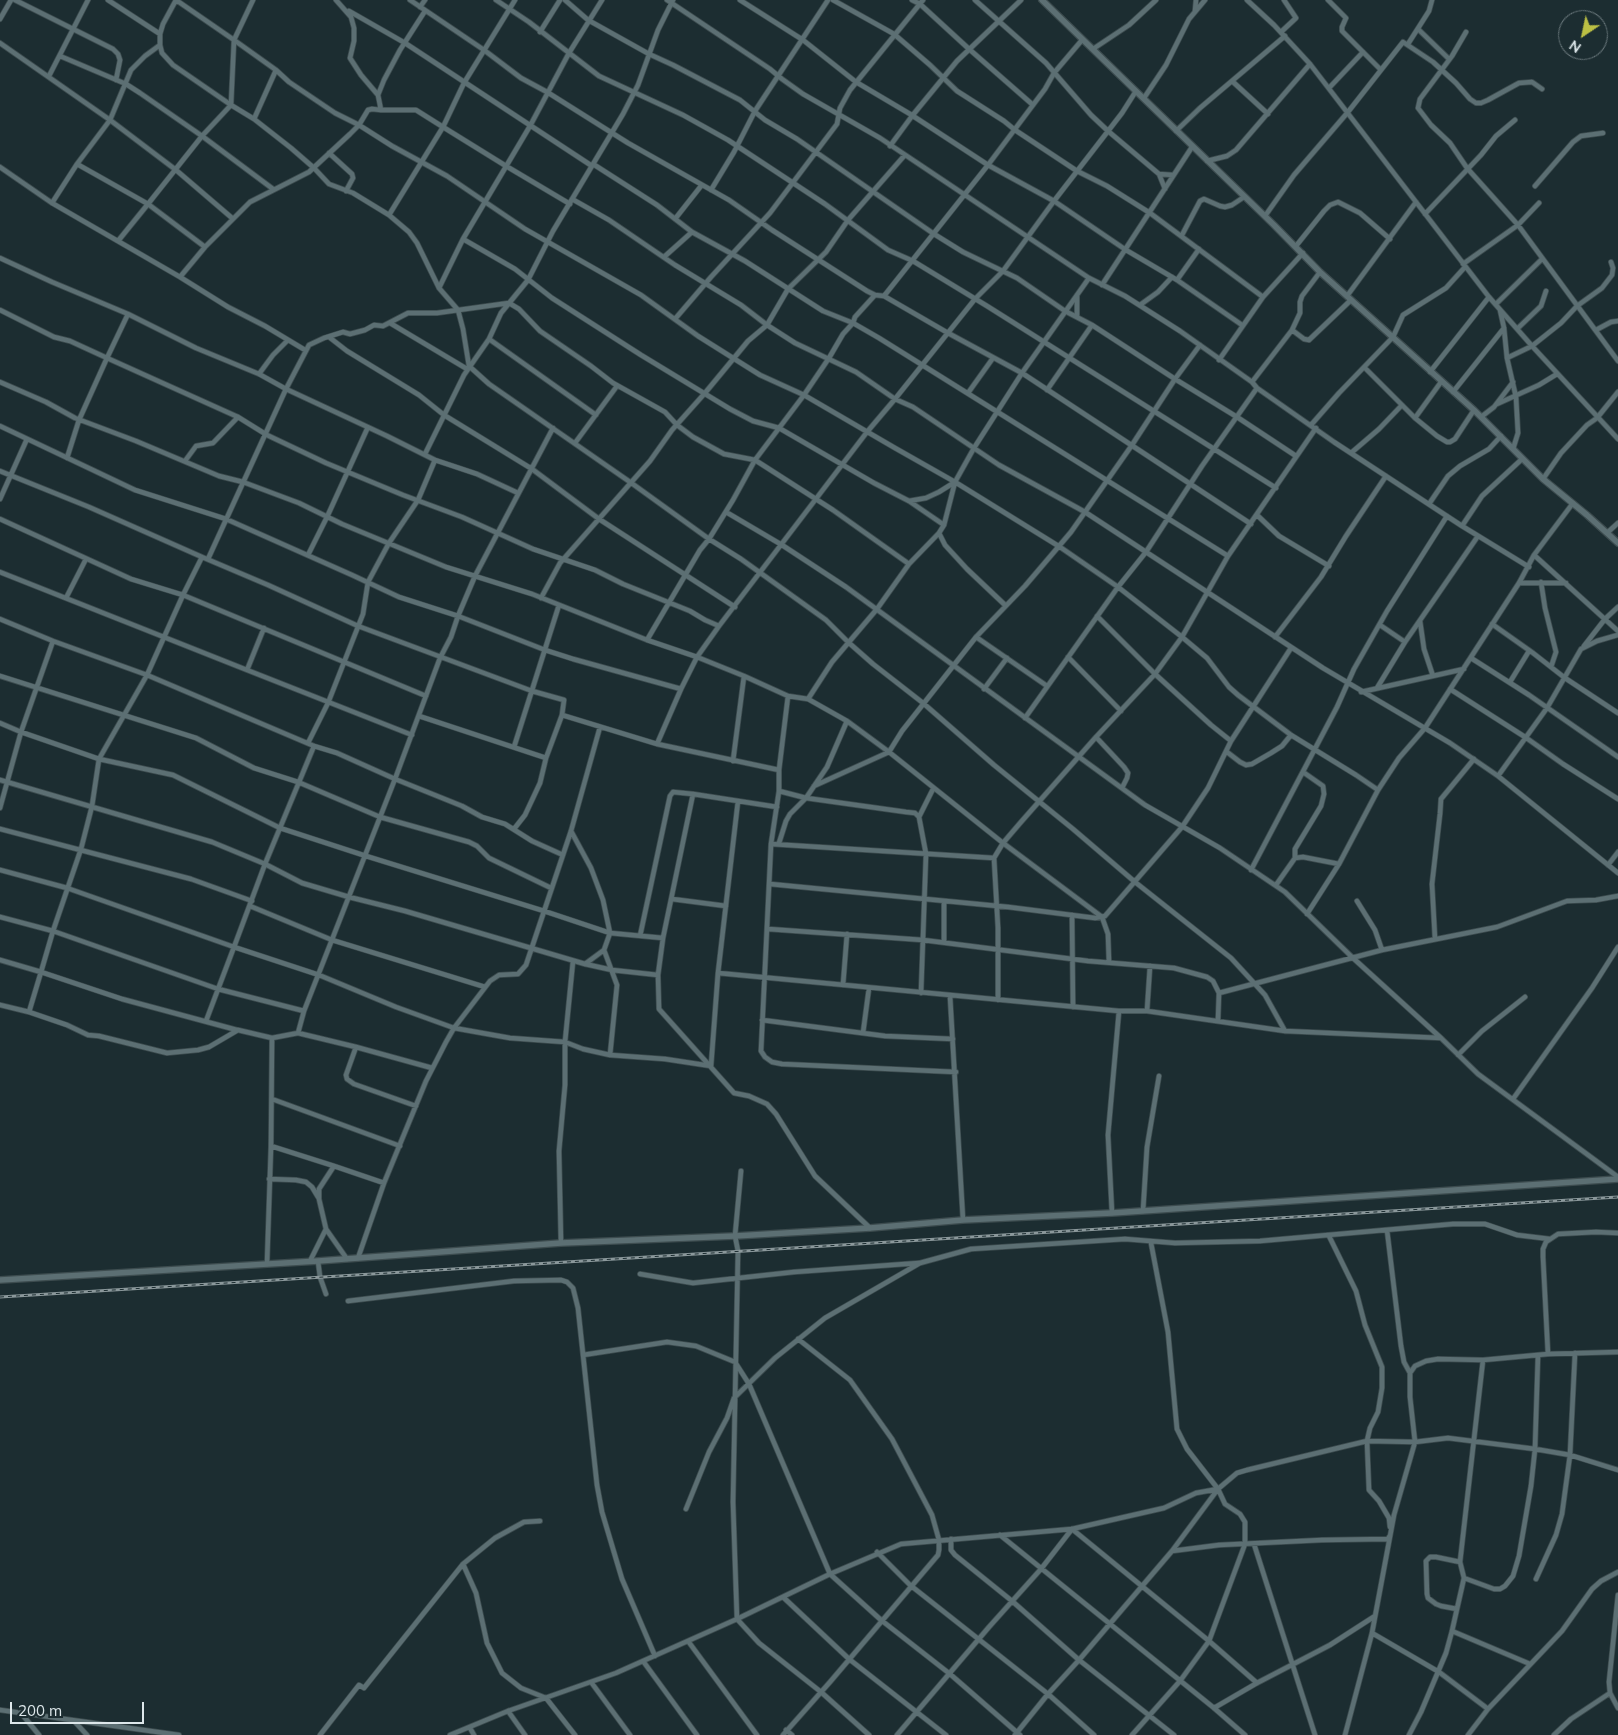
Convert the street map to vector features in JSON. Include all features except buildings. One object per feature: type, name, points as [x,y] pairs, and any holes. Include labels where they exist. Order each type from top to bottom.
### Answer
[{"type":"street","points":[[0,19],[11,0]]},
{"type":"street","points":[[15,0],[113,49],[118,54],[120,60],[116,80]]},
{"type":"street","points":[[49,76],[88,0]]},
{"type":"street","points":[[108,0],[160,34]]},
{"type":"street","points":[[468,367],[464,328],[458,310],[439,288],[417,243],[409,232],[390,215],[380,211],[363,198],[329,184],[314,168],[254,119],[173,65],[162,53],[160,34],[163,24],[176,0],[328,108],[397,149],[422,161],[525,229],[641,295],[698,336],[760,374],[804,395],[955,482],[1060,547],[1118,587],[1182,637],[1207,658],[1230,688],[1291,735],[1378,790]]},
{"type":"street","points":[[118,241],[202,136],[231,104],[234,40],[254,0]]},
{"type":"street","points":[[336,0],[351,17],[354,28],[354,41],[350,58],[378,95],[381,110]]},
{"type":"street","points":[[410,0],[425,12],[484,50],[521,78],[547,92],[611,133],[711,190],[840,275],[875,295],[884,296],[1022,373],[1251,524]]},
{"type":"street","points":[[420,7],[425,0]]},
{"type":"street","points":[[496,0],[529,22],[599,76],[683,115],[737,146],[848,220],[888,250],[913,261],[975,299],[1276,488]]},
{"type":"street","points":[[390,215],[443,127],[464,83],[515,0]]},
{"type":"street","points":[[540,32],[560,0]]},
{"type":"street","points":[[565,0],[588,20],[649,54],[673,64],[722,90],[875,192],[934,234],[963,252],[1017,278],[1065,311],[1092,325],[1296,456]]},
{"type":"street","points":[[439,288],[463,238],[530,126],[588,20],[602,0]]},
{"type":"street","points":[[740,0],[803,40],[856,82],[988,165],[1054,201],[1126,250],[1177,280],[1242,325]]},
{"type":"street","points":[[711,190],[755,111],[828,0]]},
{"type":"street","points":[[833,0],[894,34],[957,91],[1004,120],[1015,130],[1077,171],[1107,186],[1150,213],[1263,297]]},
{"type":"street","points":[[912,0],[921,2],[969,49],[1033,105]]},
{"type":"street","points":[[975,0],[1046,63],[1108,131],[1159,174],[1165,189]]},
{"type":"street","points":[[890,146],[957,61],[1021,0]]},
{"type":"street","points":[[1042,0],[1296,246],[1320,272],[1474,410],[1543,479],[1618,543]]},
{"type":"street","points":[[1093,49],[1129,25],[1156,0]]},
{"type":"street","points":[[1195,11],[1196,0]]},
{"type":"street","points":[[1144,98],[1166,65],[1184,27],[1205,0]]},
{"type":"street","points":[[1247,0],[1283,34],[1310,64],[1489,297],[1618,439]]},
{"type":"street","points":[[1176,131],[1283,34],[1296,18],[1284,0]]},
{"type":"street","points":[[1328,0],[1345,17],[1346,21],[1342,29],[1381,70]]},
{"type":"street","points":[[1408,44],[1430,9],[1432,0]]},
{"type":"street","points":[[425,454],[468,367],[489,339],[501,313],[528,280],[634,92],[671,1],[803,94],[880,138],[904,156],[1029,236],[1089,278],[1140,305],[1200,344],[1219,360],[1252,382],[1257,388],[1351,453],[1462,526],[1529,567]]},
{"type":"street","points":[[675,319],[705,283],[762,222],[793,183],[836,124],[840,116],[840,108],[850,90],[921,2]]},
{"type":"street","points":[[346,10],[404,43],[530,126],[657,205],[692,232],[733,254],[823,311],[853,323],[1228,556]]},
{"type":"street","points":[[378,95],[404,43],[425,12]]},
{"type":"street","points":[[1418,29],[1449,58]]},
{"type":"street","points":[[1466,32],[1420,99],[1418,108],[1431,125],[1450,143],[1467,168],[1518,225],[1618,361]]},
{"type":"street","points":[[884,296],[988,165],[1033,105],[1054,73],[1082,40]]},
{"type":"street","points":[[1265,216],[1294,175],[1348,112],[1402,42],[1408,44],[1441,69],[1470,99],[1478,103],[1519,82],[1532,82],[1542,89]]},
{"type":"street","points":[[0,43],[110,120],[176,170],[232,218]]},
{"type":"street","points":[[52,203],[77,164],[110,120],[128,76],[136,64],[160,45]]},
{"type":"street","points":[[1329,88],[1362,52]]},
{"type":"street","points":[[60,56],[126,84],[202,136],[273,189]]},
{"type":"street","points":[[1207,161],[1231,154],[1310,64]]},
{"type":"street","points":[[254,119],[276,70]]},
{"type":"street","points":[[372,88],[384,80]]},
{"type":"street","points":[[1232,81],[1268,114]]},
{"type":"street","points":[[657,744],[681,688],[698,657],[719,626],[782,545],[841,464],[975,299],[1003,271],[1136,91]]},
{"type":"street","points":[[180,277],[204,247],[250,202],[309,172],[359,125],[368,110],[416,110],[506,166],[609,220],[741,305],[795,343],[856,372],[895,399],[913,407],[1036,487],[1085,512],[1291,648],[1474,759],[1498,776],[1618,873]]},
{"type":"street","points":[[1425,214],[1481,155],[1496,136],[1515,120]]},
{"type":"street","points":[[1534,186],[1573,142],[1581,136],[1603,133]]},
{"type":"street","points":[[1102,285],[1192,147]]},
{"type":"street","points":[[329,152],[354,178],[346,191]]},
{"type":"street","points":[[541,598],[563,559],[650,461],[677,425],[734,358],[767,325],[788,289],[819,260],[848,220],[875,192],[904,156]]},
{"type":"street","points":[[77,164],[148,204],[204,247]]},
{"type":"street","points":[[0,167],[52,203],[228,307],[305,350]]},
{"type":"street","points":[[1159,174],[1173,175]]},
{"type":"street","points":[[675,219],[702,186]]},
{"type":"street","points":[[1182,235],[1200,201],[1204,199],[1225,207],[1232,206],[1244,197]]},
{"type":"street","points":[[1296,246],[1324,211],[1330,205],[1338,202],[1358,211],[1390,239]]},
{"type":"street","points":[[1292,330],[1304,339],[1311,338],[1349,298],[1416,202]]},
{"type":"street","points":[[998,1000],[994,858],[1003,843],[1096,737],[1155,674],[1182,637],[1228,556],[1276,488],[1313,426],[1364,367],[1393,337],[1404,314],[1446,288],[1464,265],[1518,225],[1539,202]]},
{"type":"street","points":[[664,257],[692,232]]},
{"type":"street","points":[[463,238],[481,248],[552,298],[632,350],[753,420],[779,428],[909,501],[944,525]]},
{"type":"street","points":[[1177,280],[1198,249]]},
{"type":"street","points":[[1219,360],[1263,297],[1303,254]]},
{"type":"street","points":[[0,258],[128,314],[196,348],[259,374],[286,389],[435,460],[477,474],[518,493]]},
{"type":"street","points":[[1496,304],[1542,258]]},
{"type":"street","points":[[1507,358],[1532,346],[1561,323],[1577,306],[1606,284],[1612,275],[1613,268],[1611,262]]},
{"type":"street","points":[[1252,382],[1292,330],[1300,314],[1302,296],[1320,272]]},
{"type":"street","points":[[1140,305],[1158,292],[1172,277]]},
{"type":"street","points":[[808,699],[832,662],[877,609],[909,564],[939,533],[944,525],[955,482],[974,448],[1022,373],[1089,278]]},
{"type":"street","points":[[1517,329],[1541,306],[1546,291]]},
{"type":"street","points":[[1077,294],[1077,316]]},
{"type":"street","points":[[646,640],[700,550],[726,512],[755,460],[804,395],[843,334],[853,323],[855,317],[875,295]]},
{"type":"street","points":[[1430,372],[1489,297]]},
{"type":"street","points":[[208,559],[267,435],[286,389],[309,345],[344,332],[350,334],[374,325],[383,326],[408,313],[437,313],[510,303],[519,309],[537,329],[617,386],[665,412],[677,425],[693,437],[724,454],[755,460],[816,498],[909,564]]},
{"type":"street","points":[[1500,309],[1507,358],[1516,396],[1518,433],[1513,449]]},
{"type":"street","points":[[0,310],[54,337],[70,341],[238,418],[267,435],[348,472],[498,532],[533,549],[595,570],[690,610],[705,620],[719,626]]},
{"type":"street","points":[[67,458],[79,420],[128,314]]},
{"type":"street","points":[[1596,330],[1611,322],[1618,322]]},
{"type":"street","points":[[390,323],[468,367],[489,384],[826,620],[848,642],[1039,802],[1223,952],[1265,995],[1285,1031]]},
{"type":"street","points":[[1047,390],[1092,325]]},
{"type":"street","points":[[1453,392],[1504,328]]},
{"type":"street","points":[[328,337],[347,351],[419,395],[444,415],[532,469],[599,519],[735,607]]},
{"type":"street","points":[[489,339],[596,415]]},
{"type":"street","points":[[259,374],[273,355],[288,340]]},
{"type":"street","points":[[814,786],[889,752],[923,703],[976,637],[1060,547],[1132,445],[1174,379],[1200,344]]},
{"type":"street","points":[[968,393],[993,358]]},
{"type":"street","points":[[1364,367],[1415,418],[1437,436],[1450,442],[1455,439],[1474,410]]},
{"type":"street","points":[[1497,404],[1539,385],[1557,374]]},
{"type":"street","points":[[0,382],[79,420],[219,476],[243,482],[299,503],[327,517],[446,567],[541,598],[646,640],[698,657],[788,696],[808,699],[847,721],[889,752],[1003,843],[1102,917],[1108,934],[1109,962]]},
{"type":"street","points":[[1415,418],[1441,382]]},
{"type":"street","points":[[1481,417],[1497,404],[1513,382]]},
{"type":"street","points":[[575,443],[617,386]]},
{"type":"street","points":[[1025,718],[1118,587],[1146,552],[1214,448],[1257,388]]},
{"type":"street","points":[[1543,479],[1566,447],[1597,418],[1618,392]]},
{"type":"street","points":[[1351,453],[1379,429],[1402,405]]},
{"type":"street","points":[[185,461],[196,446],[213,443],[238,418]]},
{"type":"street","points":[[0,426],[135,490],[226,519],[399,597],[458,616],[544,650],[681,688]]},
{"type":"street","points":[[308,555],[368,427]]},
{"type":"street","points":[[298,1033],[304,1011],[366,856],[440,658],[451,637],[475,576],[553,428]]},
{"type":"street","points":[[1429,504],[1448,476],[1489,449],[1501,436]]},
{"type":"street","points":[[0,499],[27,439]]},
{"type":"street","points":[[1462,526],[1482,496],[1522,459]]},
{"type":"street","points":[[308,743],[328,703],[358,626],[364,607],[368,582],[389,543],[418,500],[435,460]]},
{"type":"street","points":[[0,471],[89,507],[358,626],[440,658],[564,700],[562,715],[546,758],[540,783],[528,809],[514,829]]},
{"type":"street","points":[[1275,637],[1329,566],[1346,536],[1386,476]]},
{"type":"street","points":[[909,501],[926,498],[955,482]]},
{"type":"street","points":[[1307,914],[1339,864],[1378,790],[1399,758],[1425,728],[1519,583],[1534,555],[1573,503]]},
{"type":"street","points":[[726,512],[782,545],[846,587],[1079,758],[1145,804],[1220,848],[1276,885],[1478,1074],[1618,1178]]},
{"type":"street","points":[[1257,515],[1279,536],[1329,566]]},
{"type":"street","points":[[1251,870],[1337,707],[1348,682],[1380,625],[1447,516]]},
{"type":"street","points":[[0,520],[131,579],[183,596],[264,628],[426,696]]},
{"type":"street","points":[[1607,533],[1618,523]]},
{"type":"street","points":[[939,533],[945,545],[1005,606]]},
{"type":"street","points":[[1377,688],[1405,642],[1478,536]]},
{"type":"street","points":[[1534,555],[1618,633],[1581,649]]},
{"type":"street","points":[[29,1012],[53,931],[81,849],[92,806],[99,759],[147,676],[202,557]]},
{"type":"street","points":[[66,598],[86,559]]},
{"type":"street","points":[[0,572],[412,735]]},
{"type":"street","points":[[1541,582],[1545,608],[1556,652],[1550,667]]},
{"type":"street","points":[[1519,583],[1566,583]]},
{"type":"street","points":[[514,747],[559,605]]},
{"type":"street","points":[[1498,776],[1546,708],[1581,649],[1605,619],[1618,607]]},
{"type":"street","points":[[1098,616],[1155,674],[1231,741]]},
{"type":"street","points":[[0,619],[147,676],[314,746],[337,753],[462,806],[482,818],[505,824],[532,841],[563,855]]},
{"type":"street","points":[[1420,621],[1424,649],[1433,676]]},
{"type":"street","points":[[1492,624],[1565,678],[1618,713]]},
{"type":"street","points":[[1380,625],[1405,642]]},
{"type":"street","points":[[247,670],[264,628]]},
{"type":"street","points":[[976,637],[1047,686]]},
{"type":"street","points":[[0,808],[21,732],[53,641]]},
{"type":"street","points":[[770,884],[996,906],[1095,918],[1102,917],[1108,913],[1182,827],[1208,788],[1231,741],[1291,648]]},
{"type":"street","points":[[1510,682],[1529,651]]},
{"type":"street","points":[[1068,657],[1121,711]]},
{"type":"street","points":[[984,688],[1007,658]]},
{"type":"street","points":[[1471,658],[1510,682],[1618,757]]},
{"type":"street","points":[[1361,692],[1464,669]]},
{"type":"street","points":[[0,676],[36,689],[196,738],[254,768],[298,782],[380,817],[468,842],[477,846],[489,858],[551,888]]},
{"type":"street","points":[[733,761],[744,676]]},
{"type":"street","points":[[1450,688],[1618,799]]},
{"type":"street","points":[[788,696],[779,770],[779,791],[771,844],[761,1051],[772,1062],[798,1065],[956,1072]]},
{"type":"street","points":[[562,715],[657,744],[779,770]]},
{"type":"street","points":[[419,716],[546,758]]},
{"type":"street","points":[[779,843],[786,821],[790,814],[806,798],[827,766],[847,721]]},
{"type":"street","points":[[0,723],[99,759],[173,775],[280,828],[366,856],[610,933],[663,938]]},
{"type":"street","points":[[358,1258],[384,1182],[432,1068],[454,1028],[484,987],[494,977],[513,975],[521,971],[526,964],[571,831],[600,727]]},
{"type":"street","points":[[1227,752],[1246,765],[1252,764],[1282,746],[1291,735]]},
{"type":"street","points":[[1096,737],[1128,773],[1122,788]]},
{"type":"street","points":[[206,1020],[265,864],[314,746]]},
{"type":"street","points":[[1435,939],[1432,884],[1441,799],[1442,795],[1474,759]]},
{"type":"street","points":[[1276,885],[1294,858],[1294,849],[1317,813],[1324,794],[1323,786],[1303,772]]},
{"type":"street","points":[[0,780],[212,842],[265,864],[302,883],[349,897],[405,911],[573,961],[612,970],[658,975]]},
{"type":"street","points":[[921,993],[926,854],[919,817],[934,789]]},
{"type":"street","points":[[779,791],[806,798],[914,813],[919,817]]},
{"type":"street","points":[[640,936],[670,794],[676,792],[777,807]]},
{"type":"street","points":[[692,794],[663,938],[658,975],[658,1005],[660,1012],[734,1093],[750,1096],[767,1104],[776,1114],[815,1176],[870,1228]]},
{"type":"street","points":[[711,1066],[718,973],[738,801]]},
{"type":"street","points":[[0,829],[191,879],[252,901]]},
{"type":"street","points":[[571,831],[591,868],[603,900],[610,933],[604,950],[585,964]]},
{"type":"street","points":[[771,844],[994,858]]},
{"type":"street","points":[[1608,865],[1618,852]]},
{"type":"street","points":[[1294,858],[1303,857],[1339,864]]},
{"type":"street","points":[[0,870],[67,888],[319,975],[396,1007],[454,1028],[510,1038],[565,1042],[582,1050],[610,1055],[664,1059],[711,1066]]},
{"type":"street","points":[[1219,993],[1382,950],[1497,927],[1567,901],[1596,900],[1618,896]]},
{"type":"street","points":[[672,898],[726,906]]},
{"type":"street","points":[[944,901],[944,942]]},
{"type":"street","points":[[1357,901],[1375,930],[1382,950]]},
{"type":"street","points":[[250,906],[332,940],[484,987]]},
{"type":"street","points":[[1072,915],[1073,1007]]},
{"type":"street","points":[[0,917],[53,931],[218,989],[304,1011]]},
{"type":"street","points":[[768,929],[944,942],[1072,959],[1174,968],[1208,977],[1213,981],[1219,993],[1218,1020]]},
{"type":"street","points":[[843,985],[847,934]]},
{"type":"street","points":[[1513,1099],[1592,988],[1618,947]]},
{"type":"street","points":[[604,950],[616,987],[610,1055]]},
{"type":"street","points":[[0,960],[122,999],[238,1030],[272,1038],[298,1033],[432,1068]]},
{"type":"street","points":[[561,1243],[559,1150],[565,1085],[565,1042],[573,961]]},
{"type":"street","points":[[1147,1011],[1150,966]]},
{"type":"street","points":[[718,973],[1118,1011],[1147,1011],[1285,1031],[1441,1038]]},
{"type":"street","points":[[863,1033],[869,988]]},
{"type":"street","points":[[950,996],[956,1072],[962,1220]]},
{"type":"street","points":[[1458,1055],[1482,1030],[1525,997]]},
{"type":"street","points":[[0,1006],[29,1012],[67,1025],[88,1036],[99,1036],[167,1053],[198,1050],[208,1047],[238,1030]]},
{"type":"street","points":[[1112,1213],[1108,1136],[1118,1011]]},
{"type":"street","points":[[762,1020],[885,1036],[952,1039]]},
{"type":"street","points":[[267,1264],[272,1038]]},
{"type":"street","points":[[356,1047],[346,1074],[347,1079],[354,1084],[416,1106]]},
{"type":"street","points":[[1143,1211],[1147,1146],[1159,1076]]},
{"type":"street","points":[[272,1099],[400,1146]]},
{"type":"street","points":[[271,1146],[384,1182]]},
{"type":"street","points":[[334,1166],[319,1189],[319,1199],[326,1229],[347,1259]]},
{"type":"street","points":[[741,1171],[735,1236],[738,1252],[733,1502],[736,1619],[765,1648],[821,1692],[870,1735]]},
{"type":"street","points":[[0,1280],[318,1261],[561,1243],[735,1236],[870,1228],[962,1220],[1112,1213],[1618,1178]]},
{"type":"street","points":[[269,1179],[306,1182],[312,1187],[319,1199]]},
{"type":"street","points":[[640,1274],[692,1282],[920,1263],[971,1249],[1125,1239],[1151,1243],[1260,1241],[1453,1224],[1485,1224],[1517,1235],[1550,1239]]},
{"type":"street","points":[[310,1261],[326,1229]]},
{"type":"street","points":[[1387,1230],[1401,1346],[1404,1362],[1410,1373],[1410,1397],[1415,1442],[1388,1539]]},
{"type":"street","points":[[1548,1354],[1543,1257],[1543,1249],[1546,1242],[1558,1234],[1618,1233]]},
{"type":"street","points":[[1330,1236],[1356,1291],[1365,1325],[1382,1367],[1382,1388],[1378,1412],[1370,1428],[1367,1441],[1369,1490],[1379,1501],[1389,1518],[1384,1575],[1372,1632],[1345,1735]]},
{"type":"street","points":[[1132,1735],[1151,1716],[1180,1681],[1209,1641],[1245,1544],[1246,1522],[1240,1514],[1225,1504],[1218,1490],[1187,1449],[1177,1429],[1168,1332],[1151,1243]]},
{"type":"street","points":[[318,1261],[320,1277],[326,1294]]},
{"type":"street","points":[[686,1509],[708,1452],[727,1418],[734,1398],[775,1358],[825,1318],[920,1263]]},
{"type":"street","points":[[348,1301],[545,1279],[561,1280],[567,1282],[573,1288],[576,1295],[596,1485],[602,1512],[622,1579],[655,1656]]},
{"type":"street","points":[[783,1735],[910,1585],[938,1555],[939,1540],[932,1516],[892,1439],[850,1380],[798,1339]]},
{"type":"street","points":[[583,1355],[667,1342],[696,1346],[735,1362],[749,1384],[830,1574],[881,1620],[950,1674],[1017,1734],[1048,1694],[1172,1551],[1218,1490],[1237,1473],[1367,1441],[1415,1442],[1448,1438],[1570,1455],[1618,1470]]},
{"type":"street","points":[[1410,1373],[1415,1366],[1426,1361],[1438,1359],[1483,1360],[1548,1354],[1618,1352]]},
{"type":"street","points":[[1536,1579],[1560,1523],[1570,1455],[1575,1353]]},
{"type":"street","points":[[1464,1578],[1494,1589],[1500,1589],[1513,1576],[1526,1525],[1535,1449],[1538,1355]]},
{"type":"street","points":[[1409,1735],[1439,1672],[1452,1631],[1464,1578],[1460,1562],[1483,1360]]},
{"type":"street","points":[[450,1735],[655,1656],[877,1552],[901,1544],[1072,1529],[1164,1508],[1196,1493],[1218,1490]]},
{"type":"street","points":[[320,1735],[359,1685],[364,1688],[464,1564],[503,1534],[524,1522],[540,1521]]},
{"type":"street","points":[[898,1735],[979,1639],[1042,1569],[1072,1529]]},
{"type":"street","points":[[1072,1529],[1209,1641],[1257,1683]]},
{"type":"street","points":[[1000,1535],[1214,1708],[1242,1734]]},
{"type":"street","points":[[951,1539],[953,1553],[1012,1601],[1079,1660],[1174,1735]]},
{"type":"street","points":[[1172,1551],[1245,1544],[1388,1539]]},
{"type":"street","points":[[1254,1544],[1315,1735]]},
{"type":"street","points":[[877,1552],[910,1585],[1048,1694],[1094,1735]]},
{"type":"street","points":[[1457,1609],[1441,1606],[1428,1598],[1426,1561],[1430,1557],[1436,1557],[1460,1562]]},
{"type":"street","points":[[464,1564],[476,1593],[487,1643],[502,1673],[521,1688],[546,1698],[575,1735]]},
{"type":"street","points":[[1468,1735],[1488,1709],[1562,1632],[1592,1589],[1618,1572]]},
{"type":"street","points":[[1618,1595],[1609,1682],[1610,1693],[1618,1708]]},
{"type":"street","points":[[783,1597],[849,1659],[946,1735]]},
{"type":"street","points":[[1214,1708],[1330,1645],[1375,1616]]},
{"type":"street","points":[[1452,1631],[1530,1664]]},
{"type":"street","points":[[1372,1632],[1439,1672],[1488,1709]]},
{"type":"street","points":[[688,1641],[758,1735]]},
{"type":"street","points":[[643,1661],[696,1735]]},
{"type":"street","points":[[591,1682],[630,1735]]},
{"type":"street","points":[[1554,1735],[1571,1719],[1610,1693]]},
{"type":"street","points":[[0,1710],[179,1735]]},
{"type":"street","points":[[508,1712],[525,1735]]},
{"type":"street","points":[[21,1713],[39,1735]]},
{"type":"street","points":[[74,1721],[87,1735]]},
{"type":"street","points":[[470,1728],[474,1735]]},
{"type":"street","points":[[786,1730],[792,1735]]},
{"type":"railway","points":[[0,1297],[1618,1197]]}]
